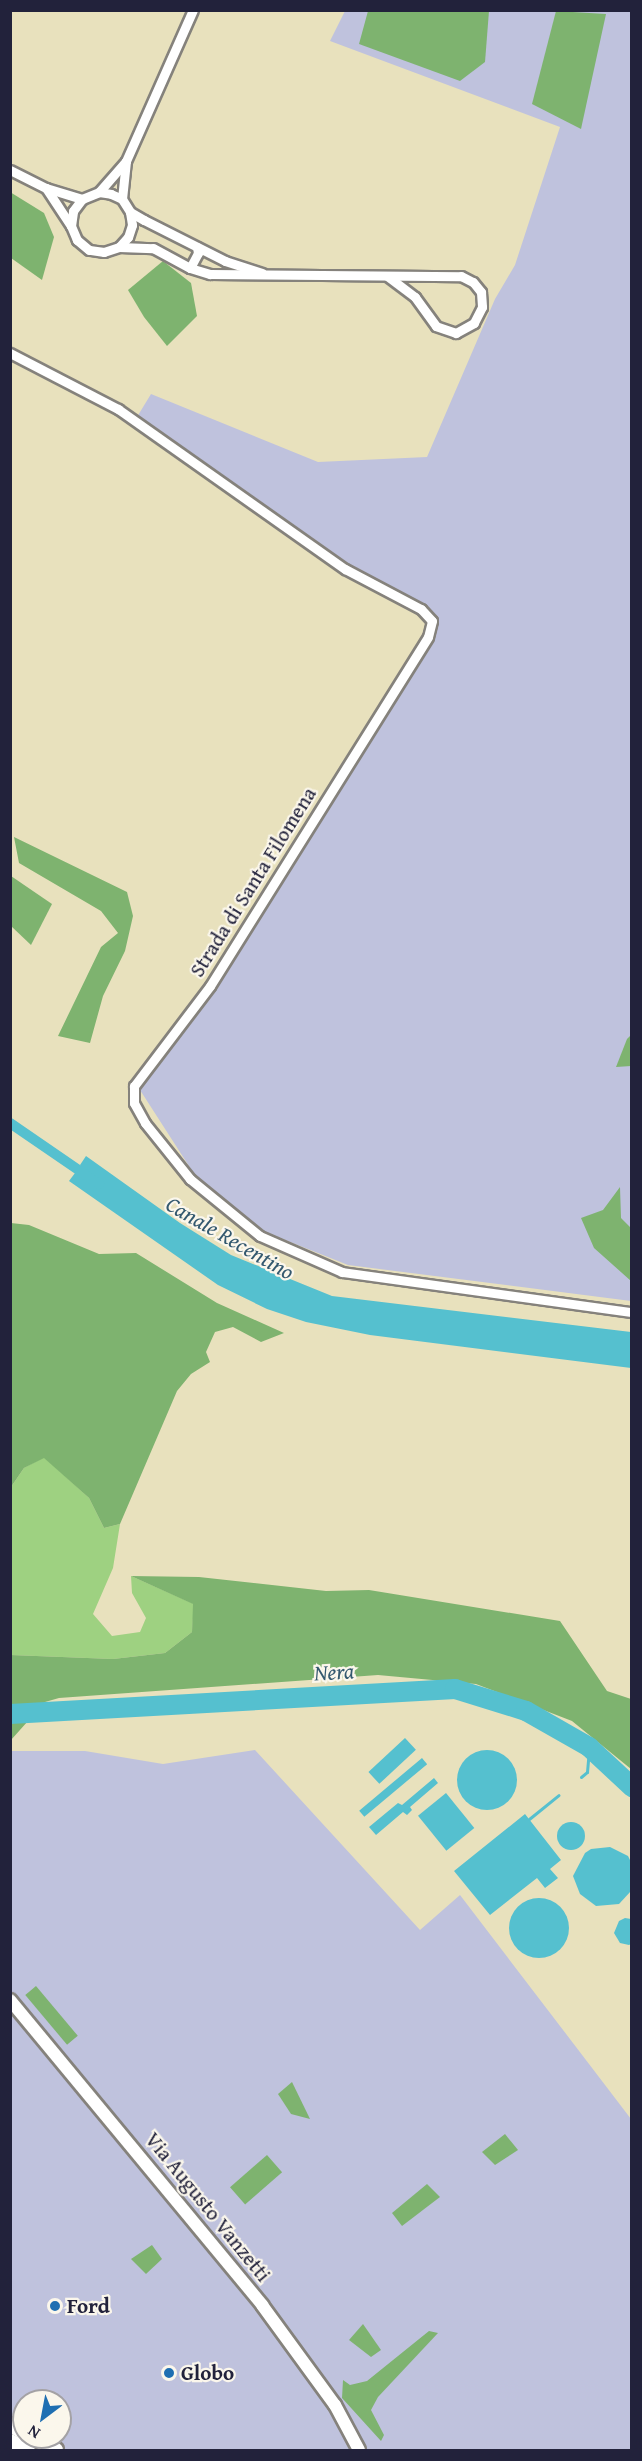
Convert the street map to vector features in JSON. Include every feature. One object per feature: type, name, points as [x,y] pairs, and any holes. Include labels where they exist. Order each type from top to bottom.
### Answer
[{"type":"main road","points":[[10,2441],[28,2451]]},
{"type":"street","points":[[71,226],[73,211],[82,199],[99,192],[126,160],[193,10]]},
{"type":"street","points":[[122,200],[126,160]]},
{"type":"street","points":[[10,170],[45,188],[82,199]]},
{"type":"street","points":[[45,188],[71,226],[77,240],[89,250],[104,252],[119,247],[153,248],[190,268],[210,274],[251,276],[262,273]]},
{"type":"street","points":[[99,192],[122,200],[130,212],[132,225],[128,237],[119,247]]},
{"type":"street","points":[[130,212],[225,261],[262,273],[460,276],[473,282],[481,292],[482,307],[474,323],[456,333],[436,326],[415,297],[387,276]]},
{"type":"street","points":[[190,268],[198,254],[197,247]]},
{"type":"street","name":"Strada di Santa Filomena","points":[[10,353],[118,409],[345,569],[421,609],[432,621],[428,637],[210,986],[134,1086],[134,1103],[145,1123],[190,1179],[260,1236],[342,1272],[632,1312]]},
{"type":"street","name":"Via Augusto Vanzetti","points":[[10,2000],[262,2305],[335,2406],[359,2451]]},
{"type":"shaded area","points":[[345,11],[631,11],[631,1301],[348,1265],[265,1232],[196,1177],[140,1090],[299,858],[435,615],[344,563],[137,417],[151,394],[318,462],[427,457],[495,299],[515,265],[560,127],[330,41]]},
{"type":"shaded area","points":[[255,1750],[420,1930],[460,1895],[631,2119],[631,2450],[11,2450],[11,1751],[85,1751],[163,1764]]},
{"type":"green space","points":[[368,11],[489,11],[485,62],[460,81],[359,44]]},
{"type":"green space","points":[[556,11],[606,14],[581,129],[532,104]]},
{"type":"green space","points":[[10,192],[44,213],[54,237],[42,280],[11,258]]},
{"type":"green space","points":[[163,261],[191,283],[197,316],[167,346],[144,317],[128,290]]},
{"type":"green space","points":[[14,837],[127,892],[133,916],[125,951],[103,996],[90,1043],[58,1036],[101,947],[118,933],[101,911],[19,863]]},
{"type":"green space","points":[[11,876],[52,904],[31,945],[11,926]]},
{"type":"green space","points":[[631,1035],[631,1066],[616,1067],[627,1039]]},
{"type":"green space","points":[[620,1187],[621,1218],[631,1228],[631,1281],[594,1248],[581,1218],[603,1210]]},
{"type":"green space","points":[[11,1223],[29,1225],[99,1254],[136,1253],[217,1303],[284,1333],[261,1342],[233,1327],[215,1332],[206,1352],[210,1362],[191,1374],[177,1391],[120,1524],[104,1528],[89,1498],[44,1458],[24,1468],[11,1487]]},
{"type":"green space","points":[[44,1457],[89,1498],[104,1528],[120,1524],[113,1568],[93,1614],[112,1636],[140,1632],[146,1618],[132,1593],[131,1576],[194,1604],[192,1632],[165,1653],[113,1659],[11,1655],[11,1487],[24,1468]]},
{"type":"green space","points":[[131,1576],[199,1577],[326,1591],[369,1590],[560,1621],[607,1691],[631,1699],[631,1769],[572,1721],[476,1684],[378,1675],[59,1698],[45,1702],[11,1740],[11,1655],[113,1659],[165,1653],[192,1632],[193,1604]]},
{"type":"green space","points":[[36,1986],[78,2036],[67,2045],[25,1995]]},
{"type":"green space","points":[[292,2082],[310,2119],[291,2114],[278,2094]]},
{"type":"green space","points":[[505,2134],[518,2150],[495,2165],[482,2152]]},
{"type":"green space","points":[[267,2155],[282,2172],[245,2205],[230,2187]]},
{"type":"green space","points":[[427,2184],[440,2197],[402,2226],[392,2213]]},
{"type":"green space","points":[[152,2245],[162,2259],[146,2274],[131,2259]]},
{"type":"green space","points":[[363,2324],[381,2350],[371,2357],[349,2340]]},
{"type":"green space","points":[[429,2331],[438,2333],[378,2397],[371,2410],[384,2435],[381,2441],[342,2398],[343,2380],[350,2385],[367,2381]]},
{"type":"water","points":[[86,1156],[180,1223],[231,1255],[332,1296],[631,1332],[631,1368],[370,1335],[306,1322],[267,1309],[218,1285],[69,1181],[75,1173],[87,1176],[80,1165]]},
{"type":"water","points":[[405,1738],[416,1750],[379,1784],[368,1772]]},
{"type":"water","points":[[487,1750],[499,1752],[512,1763],[517,1780],[515,1792],[504,1805],[487,1810],[475,1808],[462,1797],[457,1780],[459,1768],[470,1755]]},
{"type":"water","points":[[422,1758],[427,1764],[364,1817],[359,1811]]},
{"type":"water","points":[[434,1778],[438,1783],[410,1807],[412,1810],[407,1815],[403,1812],[376,1835],[369,1827],[398,1803],[402,1805]]},
{"type":"water","points":[[446,1793],[474,1828],[446,1851],[418,1816]]},
{"type":"water","points":[[525,1814],[561,1860],[550,1869],[558,1878],[545,1888],[537,1878],[490,1915],[454,1871]]},
{"type":"water","points":[[571,1822],[581,1826],[585,1836],[581,1846],[571,1850],[561,1846],[557,1836],[561,1826]]},
{"type":"water","points":[[610,1847],[628,1856],[631,1862],[631,1891],[619,1904],[596,1906],[580,1894],[573,1876],[585,1853],[591,1849]]},
{"type":"water","points":[[533,1898],[545,1898],[556,1903],[564,1911],[569,1928],[567,1940],[556,1953],[545,1958],[533,1958],[522,1953],[514,1945],[509,1934],[509,1922],[514,1911],[522,1903]]},
{"type":"water","points":[[625,1918],[631,1919],[631,1944],[629,1945],[620,1943],[614,1933],[619,1921]]},
{"type":"waterway","name":"Canale Recentino","points":[[10,1123],[99,1184]]},
{"type":"waterway","name":"Nera","points":[[10,1714],[455,1689],[526,1711],[589,1747],[632,1787]]},
{"type":"waterway","points":[[581,1777],[587,1772],[589,1747]]},
{"type":"waterway","points":[[529,1819],[559,1795]]},
{"type":"place","name":"Ford","points":[[55,2306]]},
{"type":"place","name":"Globo","points":[[169,2373]]}]
